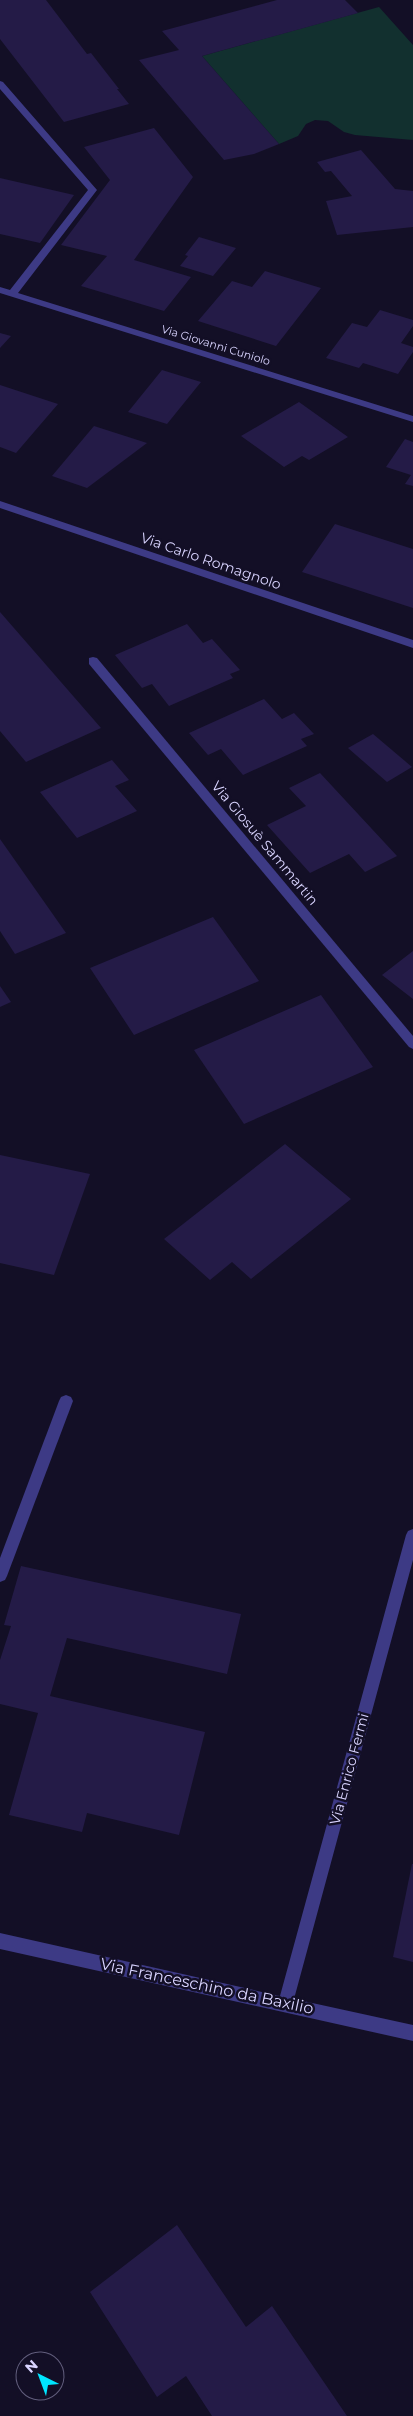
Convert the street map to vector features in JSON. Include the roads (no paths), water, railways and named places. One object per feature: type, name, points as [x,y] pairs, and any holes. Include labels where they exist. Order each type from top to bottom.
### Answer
[{"type":"street","points":[[0,84],[93,190],[12,294]]},
{"type":"street","name":"Via Giovanni Cuniolo","points":[[0,290],[413,419]]},
{"type":"street","name":"Via Carlo Romagnolo","points":[[0,504],[413,644]]},
{"type":"street","name":"Via Giosuè Sammartin","points":[[94,661],[413,1044]]},
{"type":"street","points":[[0,1576],[66,1401]]},
{"type":"street","name":"Via Enrico Fermi","points":[[285,2004],[413,1535]]},
{"type":"street","name":"Via Franceschino da Baxilio","points":[[0,1941],[413,2033]]}]
